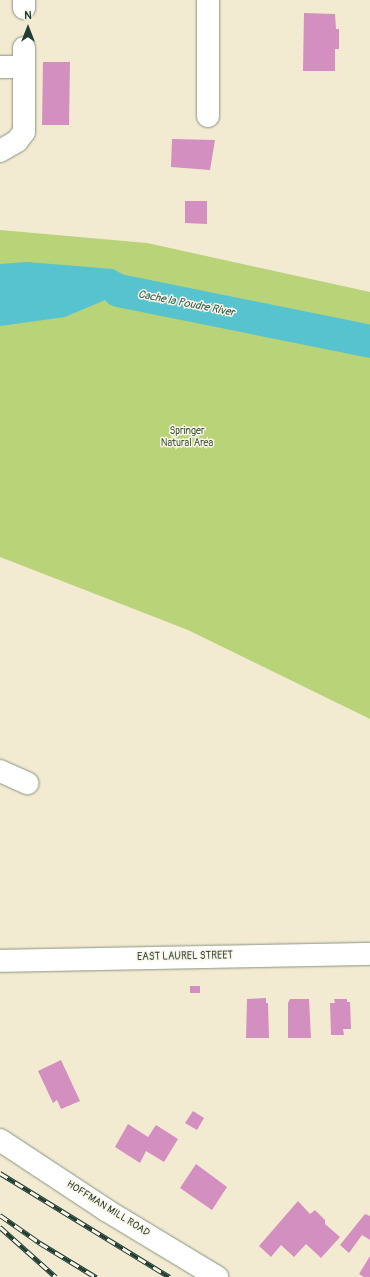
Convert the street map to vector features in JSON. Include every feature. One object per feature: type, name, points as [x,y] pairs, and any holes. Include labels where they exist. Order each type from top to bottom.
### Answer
[{"type":"street","points":[[208,0],[208,116]]},
{"type":"street","points":[[0,67],[23,57],[24,132],[16,141],[0,151]]},
{"type":"street","points":[[0,771],[27,783]]},
{"type":"street","name":"EAST LAUREL STREET","points":[[0,961],[370,954]]},
{"type":"street","name":"HOFFMAN MILL ROAD","points":[[0,1140],[106,1210],[217,1277]]},
{"type":"green space","name":"Springer Natural Area","points":[[0,230],[147,243],[370,292],[370,719],[188,630],[0,557]]},
{"type":"water","points":[[27,262],[113,269],[168,299],[110,298],[65,317],[0,326],[0,264]]},
{"type":"building","points":[[304,13],[335,14],[336,29],[339,29],[339,49],[335,49],[335,71],[303,71]]},
{"type":"building","points":[[43,62],[70,62],[69,125],[42,125]]},
{"type":"building","points":[[172,139],[215,140],[210,170],[171,167]]},
{"type":"building","points":[[185,201],[207,201],[207,224],[185,223]]},
{"type":"building","points":[[190,986],[200,986],[200,993],[190,993]]},
{"type":"building","points":[[266,998],[266,1003],[268,1003],[269,1038],[246,1038],[247,999]]},
{"type":"building","points":[[290,999],[309,999],[311,1038],[288,1038],[288,1003]]},
{"type":"building","points":[[334,999],[347,999],[347,1002],[350,1002],[351,1029],[343,1029],[344,1035],[331,1035],[330,1003],[335,1003]]},
{"type":"building","points":[[61,1060],[80,1101],[61,1109],[57,1100],[53,1103],[38,1071]]},
{"type":"building","points":[[193,1111],[204,1118],[197,1130],[185,1123]]},
{"type":"building","points":[[128,1124],[148,1137],[156,1125],[178,1139],[164,1162],[146,1151],[140,1163],[115,1147]]},
{"type":"building","points":[[196,1164],[227,1187],[212,1210],[180,1188]]},
{"type":"building","points":[[298,1201],[310,1214],[315,1210],[325,1220],[325,1224],[340,1237],[321,1258],[306,1244],[294,1257],[281,1245],[271,1257],[259,1246]]},
{"type":"building","points":[[365,1214],[370,1216],[370,1240],[362,1235],[349,1253],[340,1245]]},
{"type":"building","points":[[370,1256],[370,1277],[364,1277],[359,1274]]},
{"type":"waterway","name":"Cache la Poudre River","points":[[118,290],[370,341]]},
{"type":"railway","points":[[0,1173],[170,1277]]},
{"type":"railway","points":[[0,1215],[40,1243],[96,1277]]},
{"type":"railway","points":[[0,1227],[56,1277]]}]
